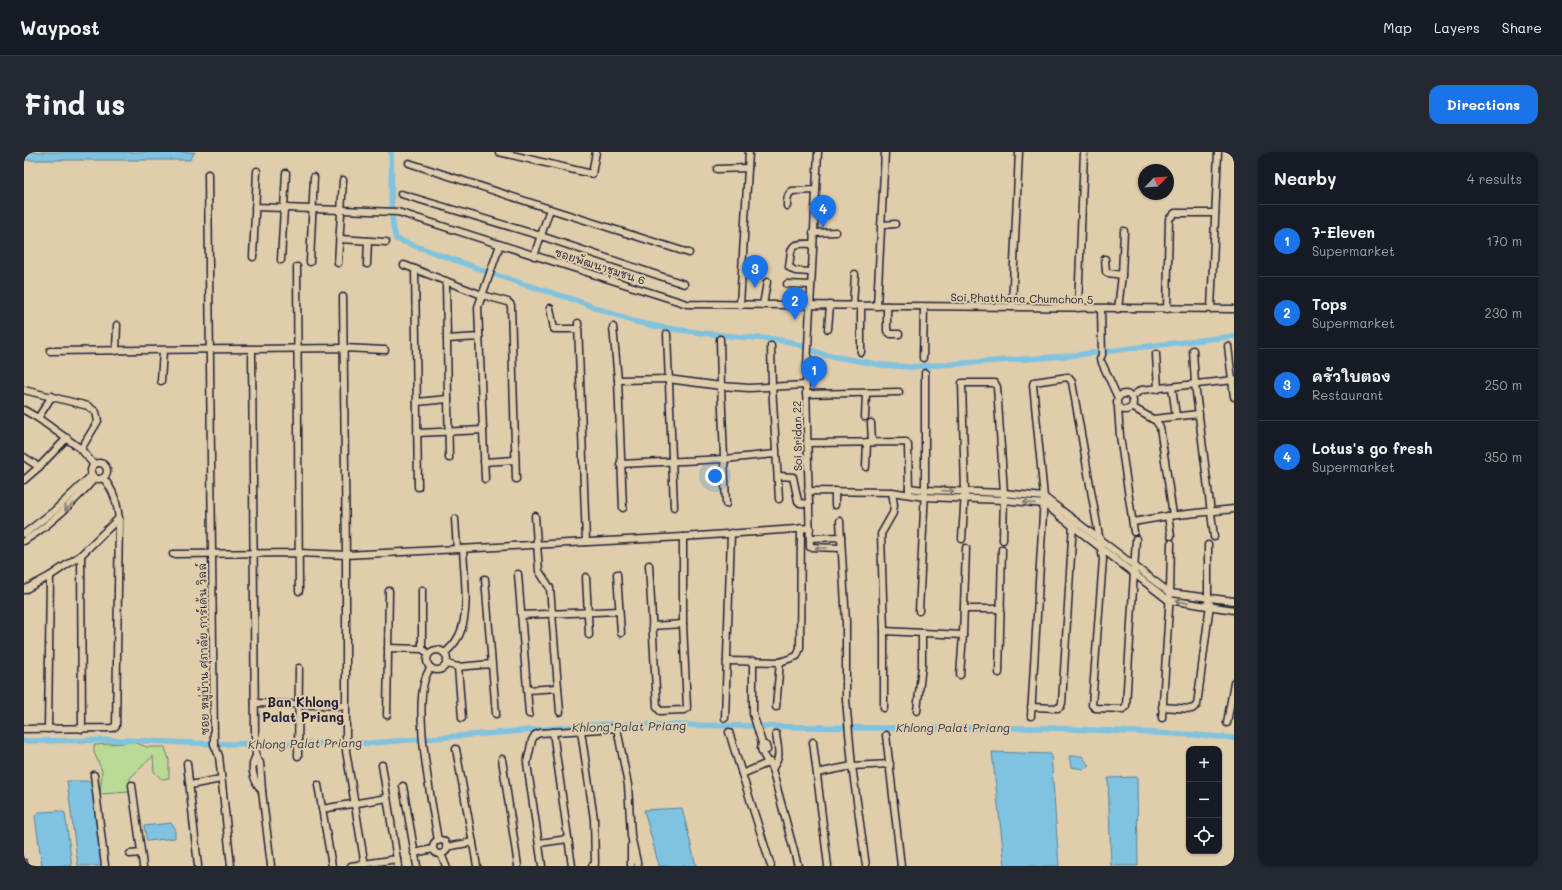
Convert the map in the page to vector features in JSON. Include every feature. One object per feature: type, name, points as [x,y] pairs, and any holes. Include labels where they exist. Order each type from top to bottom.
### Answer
[{"type":"street","points":[[499,152],[592,174],[596,152]]},
{"type":"street","points":[[740,305],[748,152]]},
{"type":"street","name":"Soi Sridan 22","points":[[810,538],[806,385],[812,244],[818,152]]},
{"type":"street","points":[[877,306],[885,152]]},
{"type":"street","points":[[1012,307],[1018,152]]},
{"type":"street","points":[[1078,308],[1084,152]]},
{"type":"street","points":[[1211,309],[1218,152]]},
{"type":"street","points":[[409,163],[689,253]]},
{"type":"street","points":[[717,169],[748,168]]},
{"type":"street","points":[[253,257],[257,171]]},
{"type":"street","points":[[281,260],[286,173]]},
{"type":"street","name":"ซอย หมู่บ้าน ศุภาลัย การ์เด้น วิลล์","points":[[208,174],[214,744],[219,756],[221,779]]},
{"type":"street","points":[[310,262],[314,177]]},
{"type":"street","points":[[338,263],[343,180]]},
{"type":"street","points":[[787,206],[789,193],[792,191],[796,189],[816,190]]},
{"type":"street","points":[[401,194],[541,236],[684,284]]},
{"type":"street","name":"ซอยพัฒนาชุมชน 6","points":[[255,207],[398,212],[681,303],[809,305]]},
{"type":"street","points":[[534,256],[550,208]]},
{"type":"street","points":[[1167,309],[1169,219],[1175,213],[1215,213]]},
{"type":"street","points":[[882,225],[895,224]]},
{"type":"street","points":[[1118,309],[1122,275],[1124,231]]},
{"type":"street","points":[[813,233],[836,232]]},
{"type":"street","points":[[340,239],[386,242]]},
{"type":"street","points":[[368,241],[368,264]]},
{"type":"street","points":[[811,272],[795,271],[789,267],[791,249],[794,244],[812,244]]},
{"type":"street","points":[[485,479],[478,307],[500,245]]},
{"type":"street","points":[[1105,259],[1106,272],[1122,275]]},
{"type":"street","points":[[404,265],[482,295],[508,302],[510,305],[516,479]]},
{"type":"street","points":[[297,266],[299,591]]},
{"type":"street","points":[[415,269],[418,487]]},
{"type":"street","points":[[853,306],[855,274]]},
{"type":"street","points":[[446,281],[449,458]]},
{"type":"street","points":[[763,305],[768,282]]},
{"type":"street","points":[[787,284],[810,285]]},
{"type":"street","points":[[343,297],[346,555],[345,735],[354,804],[365,865]]},
{"type":"street","name":"Soi Phatthana Chumchon 5","points":[[809,305],[1101,309],[1234,309]]},
{"type":"street","points":[[828,329],[830,305]]},
{"type":"street","points":[[861,306],[861,352]]},
{"type":"street","points":[[887,306],[887,331],[891,334],[899,334]]},
{"type":"street","points":[[923,358],[924,307]]},
{"type":"street","points":[[550,308],[554,329],[578,326],[586,542]]},
{"type":"street","points":[[1101,309],[1102,358],[1119,397]]},
{"type":"street","points":[[116,351],[117,325]]},
{"type":"street","points":[[614,328],[618,380],[620,464],[623,508]]},
{"type":"street","points":[[667,334],[674,507]]},
{"type":"street","points":[[447,338],[479,337]]},
{"type":"street","points":[[720,339],[726,504]]},
{"type":"street","points":[[771,346],[775,454],[779,499]]},
{"type":"street","points":[[1228,346],[1234,397]]},
{"type":"street","points":[[50,351],[344,348],[385,350]]},
{"type":"street","points":[[252,350],[255,738],[256,754],[260,763],[271,866]]},
{"type":"street","points":[[1193,350],[1195,384],[1214,536]]},
{"type":"street","points":[[161,381],[163,351]]},
{"type":"street","points":[[1156,354],[1158,389]]},
{"type":"street","points":[[919,611],[925,493],[925,373]]},
{"type":"street","points":[[1031,716],[1044,504],[1033,385],[1037,380],[1068,377],[1072,382],[1102,548],[1103,559],[1092,705],[1095,708],[1123,709],[1126,706],[1136,565],[1136,539]]},
{"type":"street","points":[[618,380],[668,379],[749,388],[806,385]]},
{"type":"street","points":[[1131,397],[1141,390],[1233,380]]},
{"type":"street","points":[[962,539],[965,492],[962,384],[995,383],[997,387],[1004,493],[1003,540]]},
{"type":"street","points":[[1172,387],[1176,416]]},
{"type":"street","points":[[24,390],[88,406],[96,412],[98,421],[81,449]]},
{"type":"street","points":[[806,394],[899,392]]},
{"type":"street","points":[[865,417],[866,393]]},
{"type":"street","points":[[1118,408],[1126,411],[1132,407],[1133,402],[1131,397],[1124,394],[1119,397],[1116,403],[1118,408],[1120,436],[1134,522],[1134,532]]},
{"type":"street","points":[[38,418],[52,396]]},
{"type":"street","points":[[416,402],[448,399]]},
{"type":"street","points":[[1132,407],[1159,423],[1171,516],[1170,592],[1168,600],[1162,718]]},
{"type":"street","points":[[24,410],[67,438],[81,449],[94,465]]},
{"type":"street","points":[[1153,419],[1199,414]]},
{"type":"street","points":[[866,467],[871,423]]},
{"type":"street","points":[[417,433],[483,430]]},
{"type":"street","points":[[24,480],[67,438]]},
{"type":"street","points":[[807,442],[907,443],[909,491]]},
{"type":"street","points":[[620,464],[725,459],[775,454]]},
{"type":"street","points":[[24,457],[39,467]]},
{"type":"street","points":[[484,462],[515,460]]},
{"type":"street","points":[[93,476],[91,469],[94,465],[101,463],[107,472],[103,478]]},
{"type":"street","points":[[24,729],[82,729],[112,728],[116,726],[118,506],[109,485],[103,478],[93,476]]},
{"type":"street","points":[[24,534],[54,512],[93,476]]},
{"type":"street","points":[[24,541],[56,518],[74,502],[93,476]]},
{"type":"street","points":[[780,476],[793,477],[798,501],[800,503],[809,504]]},
{"type":"street","points":[[808,491],[909,491],[964,499],[1004,500],[1044,504],[1136,565],[1170,592],[1234,601]]},
{"type":"street","points":[[835,491],[835,505]]},
{"type":"street","points":[[884,708],[884,631],[881,534],[893,514],[894,505],[892,492]]},
{"type":"street","points":[[925,493],[1004,493],[1044,497],[1102,548],[1168,600],[1234,610]]},
{"type":"street","points":[[1134,522],[1234,509]]},
{"type":"street","points":[[535,516],[539,571],[550,588],[560,712]]},
{"type":"street","points":[[24,590],[50,576],[81,555],[119,518]]},
{"type":"street","points":[[445,653],[455,642],[462,628],[465,598],[455,519]]},
{"type":"street","points":[[840,520],[846,622],[846,700],[852,766],[866,866]]},
{"type":"street","points":[[1031,707],[1058,708],[1062,703],[1073,523]]},
{"type":"street","points":[[728,660],[780,662],[797,656],[800,648],[801,528]]},
{"type":"street","points":[[173,554],[299,553],[346,555],[683,537],[810,528]]},
{"type":"street","points":[[725,718],[731,533]]},
{"type":"street","points":[[649,565],[658,710],[684,710],[687,708],[683,624],[683,537]]},
{"type":"street","points":[[841,537],[810,538],[811,548],[841,548]]},
{"type":"street","points":[[1162,707],[1192,709],[1196,705],[1209,598],[1208,545]]},
{"type":"street","points":[[960,675],[966,548]]},
{"type":"street","points":[[999,673],[1002,549]]},
{"type":"street","points":[[81,555],[82,729]]},
{"type":"street","points":[[518,574],[529,714]]},
{"type":"street","points":[[617,574],[621,633]]},
{"type":"street","points":[[48,729],[50,576]]},
{"type":"street","points":[[586,577],[589,635]]},
{"type":"street","points":[[485,578],[496,714]]},
{"type":"street","points":[[422,590],[422,649]]},
{"type":"street","points":[[387,715],[389,591]]},
{"type":"street","points":[[964,609],[1001,609]]},
{"type":"street","points":[[521,615],[619,611]]},
{"type":"street","points":[[652,626],[683,624]]},
{"type":"street","points":[[884,631],[963,635]]},
{"type":"street","points":[[917,711],[922,666],[922,633]]},
{"type":"street","points":[[388,648],[422,649],[430,654]]},
{"type":"street","points":[[437,650],[445,653],[447,656],[447,664],[442,669],[436,670],[431,668],[428,661],[430,654],[437,650]]},
{"type":"street","points":[[752,661],[753,714],[762,743],[760,748],[766,753],[798,866]]},
{"type":"street","points":[[776,707],[780,662]]},
{"type":"street","points":[[447,664],[458,667],[491,664]]},
{"type":"street","points":[[458,667],[462,718]]},
{"type":"street","points":[[298,753],[299,668]]},
{"type":"street","points":[[431,668],[425,675],[423,681],[421,730],[423,751],[438,841]]},
{"type":"street","points":[[1227,723],[1231,714],[1234,683]]},
{"type":"street","points":[[528,690],[558,688]]},
{"type":"street","points":[[255,703],[346,706]]},
{"type":"street","points":[[542,866],[527,762],[532,740],[535,735],[540,733],[617,728],[628,785],[631,866]]},
{"type":"street","points":[[581,731],[594,819],[595,864],[592,866]]},
{"type":"street","points":[[553,732],[572,866]]},
{"type":"street","points":[[729,732],[771,866]]},
{"type":"street","points":[[742,774],[769,765],[778,760],[779,756],[776,734]]},
{"type":"street","points":[[886,735],[901,866]]},
{"type":"street","points":[[813,742],[828,866]]},
{"type":"street","points":[[456,749],[477,866]]},
{"type":"street","points":[[502,758],[518,866]]},
{"type":"street","points":[[187,763],[198,866]]},
{"type":"street","points":[[817,773],[852,766],[890,764]]},
{"type":"street","points":[[382,765],[398,866]]},
{"type":"street","points":[[94,775],[105,866]]},
{"type":"street","points":[[190,785],[221,779],[231,866]]},
{"type":"street","points":[[132,784],[143,866]]},
{"type":"street","points":[[318,785],[332,866]]},
{"type":"street","points":[[403,786],[417,866]]},
{"type":"street","points":[[322,809],[387,798]]},
{"type":"street","points":[[631,836],[638,866]]},
{"type":"street","points":[[539,843],[568,839]]},
{"type":"street","points":[[438,841],[444,842],[446,847]]},
{"type":"street","points":[[433,849],[434,844],[438,841]]},
{"type":"street","points":[[446,847],[473,842]]},
{"type":"street","points":[[441,854],[445,851],[446,847]]},
{"type":"street","points":[[414,853],[433,849]]},
{"type":"street","points":[[433,849],[435,852],[441,854],[446,866]]},
{"type":"street","points":[[130,854],[141,852]]},
{"type":"street","points":[[350,866],[365,865],[397,859]]},
{"type":"green space","points":[[131,741],[147,747],[165,747],[169,760],[169,778],[162,779],[154,772],[153,756],[130,778],[129,792],[100,794],[102,771],[94,752],[94,745]]},
{"type":"water","points":[[24,152],[195,152],[190,160],[24,160]]},
{"type":"water","points":[[992,752],[1051,754],[1059,866],[1005,866]]},
{"type":"water","points":[[1069,756],[1082,756],[1089,766],[1083,769],[1071,767]]},
{"type":"water","points":[[1137,777],[1138,866],[1111,866],[1108,778]]},
{"type":"water","points":[[67,781],[92,781],[104,866],[78,866]]},
{"type":"water","points":[[682,808],[696,866],[659,866],[644,810]]},
{"type":"water","points":[[59,811],[65,813],[72,866],[42,866],[35,816],[39,812]]},
{"type":"water","points":[[171,823],[175,828],[175,838],[147,841],[144,826]]},
{"type":"waterway","points":[[391,152],[391,207],[396,239],[632,321],[659,327],[740,337],[774,339],[791,342],[825,355],[882,365],[910,367],[1067,356],[1234,336]]},
{"type":"waterway","name":"Khlong Palat Priang","points":[[24,741],[125,740],[214,744],[371,743],[607,724],[880,728],[1051,728],[1234,738]]},
{"type":"place","name":"Lotus's go fresh","points":[[823,228]]},
{"type":"place","name":"ครัวใบตอง","points":[[755,288]]},
{"type":"place","name":"Tops","points":[[795,320]]},
{"type":"place","name":"7-Eleven","points":[[814,389]]},
{"type":"district","name":"Ban Khlong Palat Priang","points":[[303,708]]}]
